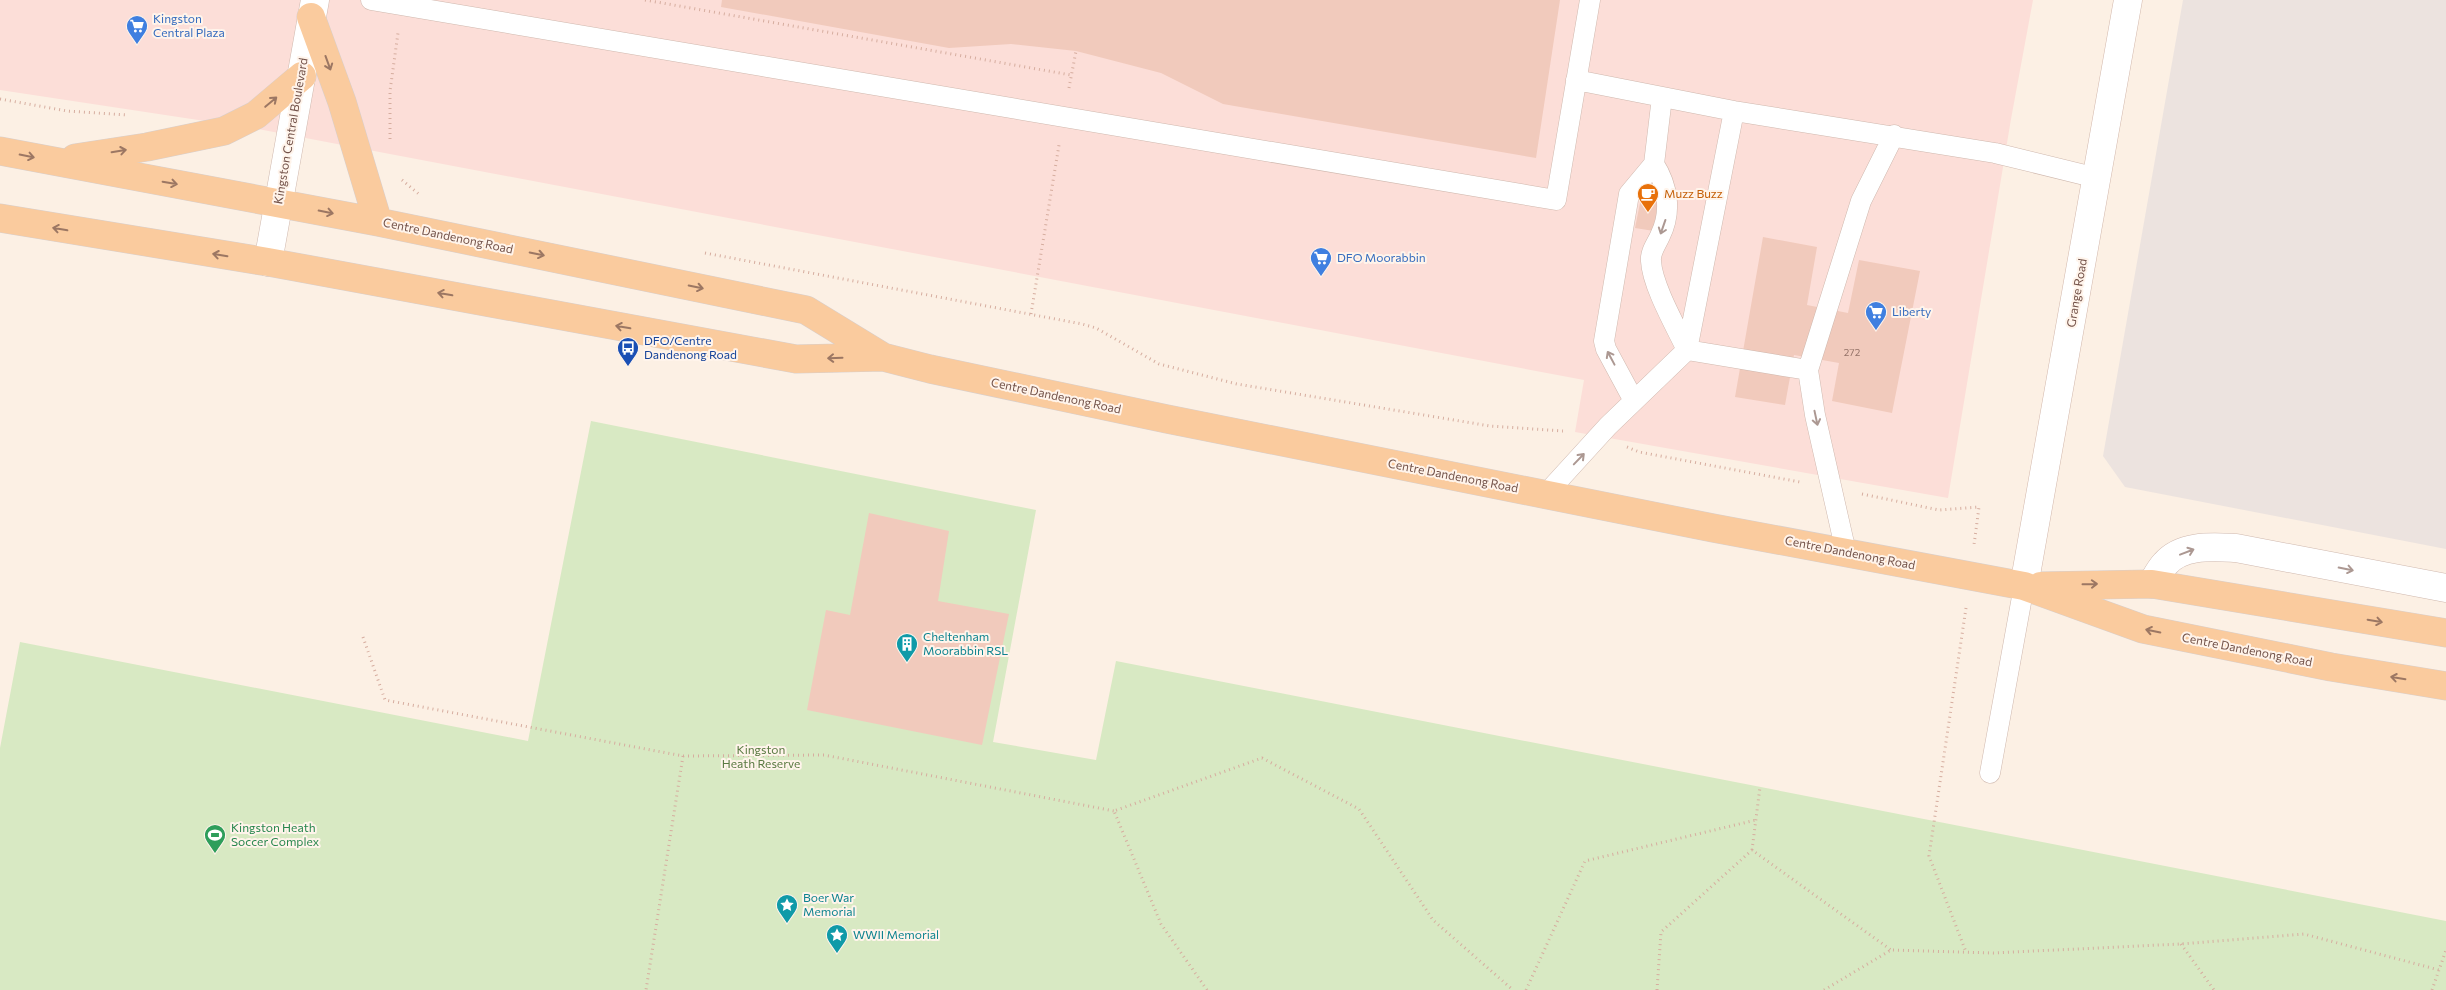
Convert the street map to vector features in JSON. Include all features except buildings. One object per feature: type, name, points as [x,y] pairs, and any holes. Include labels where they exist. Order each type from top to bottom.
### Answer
[{"type":"main road","name":"Grange Road","points":[[2024,586],[2098,178],[2128,0]]},
{"type":"main road","name":"Kingston Central Boulevard","points":[[268,262],[313,8]]},
{"type":"main road","points":[[313,8],[378,222]]},
{"type":"main road","points":[[54,161],[147,147],[224,132],[256,115],[302,76]]},
{"type":"main road","name":"Centre Dandenong Road","points":[[0,151],[378,222],[806,310],[884,357]]},
{"type":"main road","name":"Centre Dandenong Road","points":[[0,218],[268,262],[796,359],[884,357],[930,369],[1093,404],[2024,586],[2143,629],[2331,667],[2446,686]]},
{"type":"main road","points":[[2152,584],[2166,562],[2183,553],[2204,546],[2236,548],[2446,588]]},
{"type":"main road","name":"Centre Dandenong Road","points":[[2024,586],[2152,584],[2446,633]]},
{"type":"lane","points":[[371,0],[1556,200],[1590,0]]},
{"type":"lane","points":[[1576,80],[1734,111],[1894,135],[1995,153],[2098,178]]},
{"type":"lane","points":[[1634,401],[1606,349],[1604,341],[1629,194],[1654,164],[1662,97]]},
{"type":"lane","points":[[1546,494],[1600,438],[1608,426],[1687,350],[1734,111]]},
{"type":"lane","points":[[1846,552],[1815,415],[1808,370],[1861,201],[1894,135]]},
{"type":"lane","points":[[1654,164],[1664,179],[1666,215],[1665,225],[1652,250],[1652,269],[1687,350]]},
{"type":"lane","points":[[1687,350],[1808,370]]},
{"type":"lane","points":[[1990,773],[2024,586]]},
{"type":"path","points":[[645,0],[1071,75]]},
{"type":"path","points":[[390,142],[390,90],[402,5]]},
{"type":"path","points":[[1031,314],[1076,51]]},
{"type":"path","points":[[0,99],[67,111],[130,115]]},
{"type":"path","points":[[400,176],[403,183],[423,196]]},
{"type":"path","points":[[698,252],[1031,314],[1096,328],[1159,364],[1237,384],[1490,426],[1569,432],[1621,444],[1638,452],[1939,510],[1979,507],[1969,576],[1964,629],[1929,856],[1966,952]]},
{"type":"path","points":[[363,637],[385,700],[682,756],[824,755],[1114,811],[1262,758],[1359,809],[1433,920],[1513,990]]},
{"type":"path","points":[[646,990],[682,756]]},
{"type":"path","points":[[1657,990],[1661,932],[1752,850],[1760,787]]},
{"type":"path","points":[[1114,811],[1161,924],[1206,990]]},
{"type":"path","points":[[1526,990],[1585,861],[1756,820]]},
{"type":"path","points":[[1752,850],[1891,950]]},
{"type":"path","points":[[1824,990],[1891,950],[1994,953],[2181,944],[2304,934],[2439,970]]},
{"type":"path","points":[[2181,944],[2214,990]]},
{"type":"path","points":[[2432,990],[2446,950]]},
{"type":"shaded area","name":"DFO Moorabbin","points":[[0,0],[2033,0],[2011,119],[1948,498],[1575,432],[1584,380],[258,129],[0,90]]},
{"type":"shaded area","points":[[2183,0],[2446,0],[2446,549],[2125,487],[2103,456]]},
{"type":"green space","name":"Kingston Heath Reserve","points":[[591,421],[1036,510],[993,742],[1096,760],[1116,661],[2446,921],[2446,990],[0,990],[0,748],[20,642],[528,741]]},
{"type":"place","name":"Kingston Central Plaza","points":[[137,45]]},
{"type":"place","name":"Muzz Buzz","points":[[1648,213]]},
{"type":"place","name":"DFO Moorabbin","points":[[1321,277]]},
{"type":"place","name":"Liberty","points":[[1876,331]]},
{"type":"place","name":"DFO/Centre Dandenong Road","points":[[628,367]]},
{"type":"place","name":"Cheltenham Moorabbin RSL","points":[[907,663]]},
{"type":"place","name":"Kingston Heath Soccer Complex","points":[[215,854]]},
{"type":"place","name":"Boer War Memorial","points":[[787,924]]},
{"type":"place","name":"WWII Memorial","points":[[837,954]]}]
